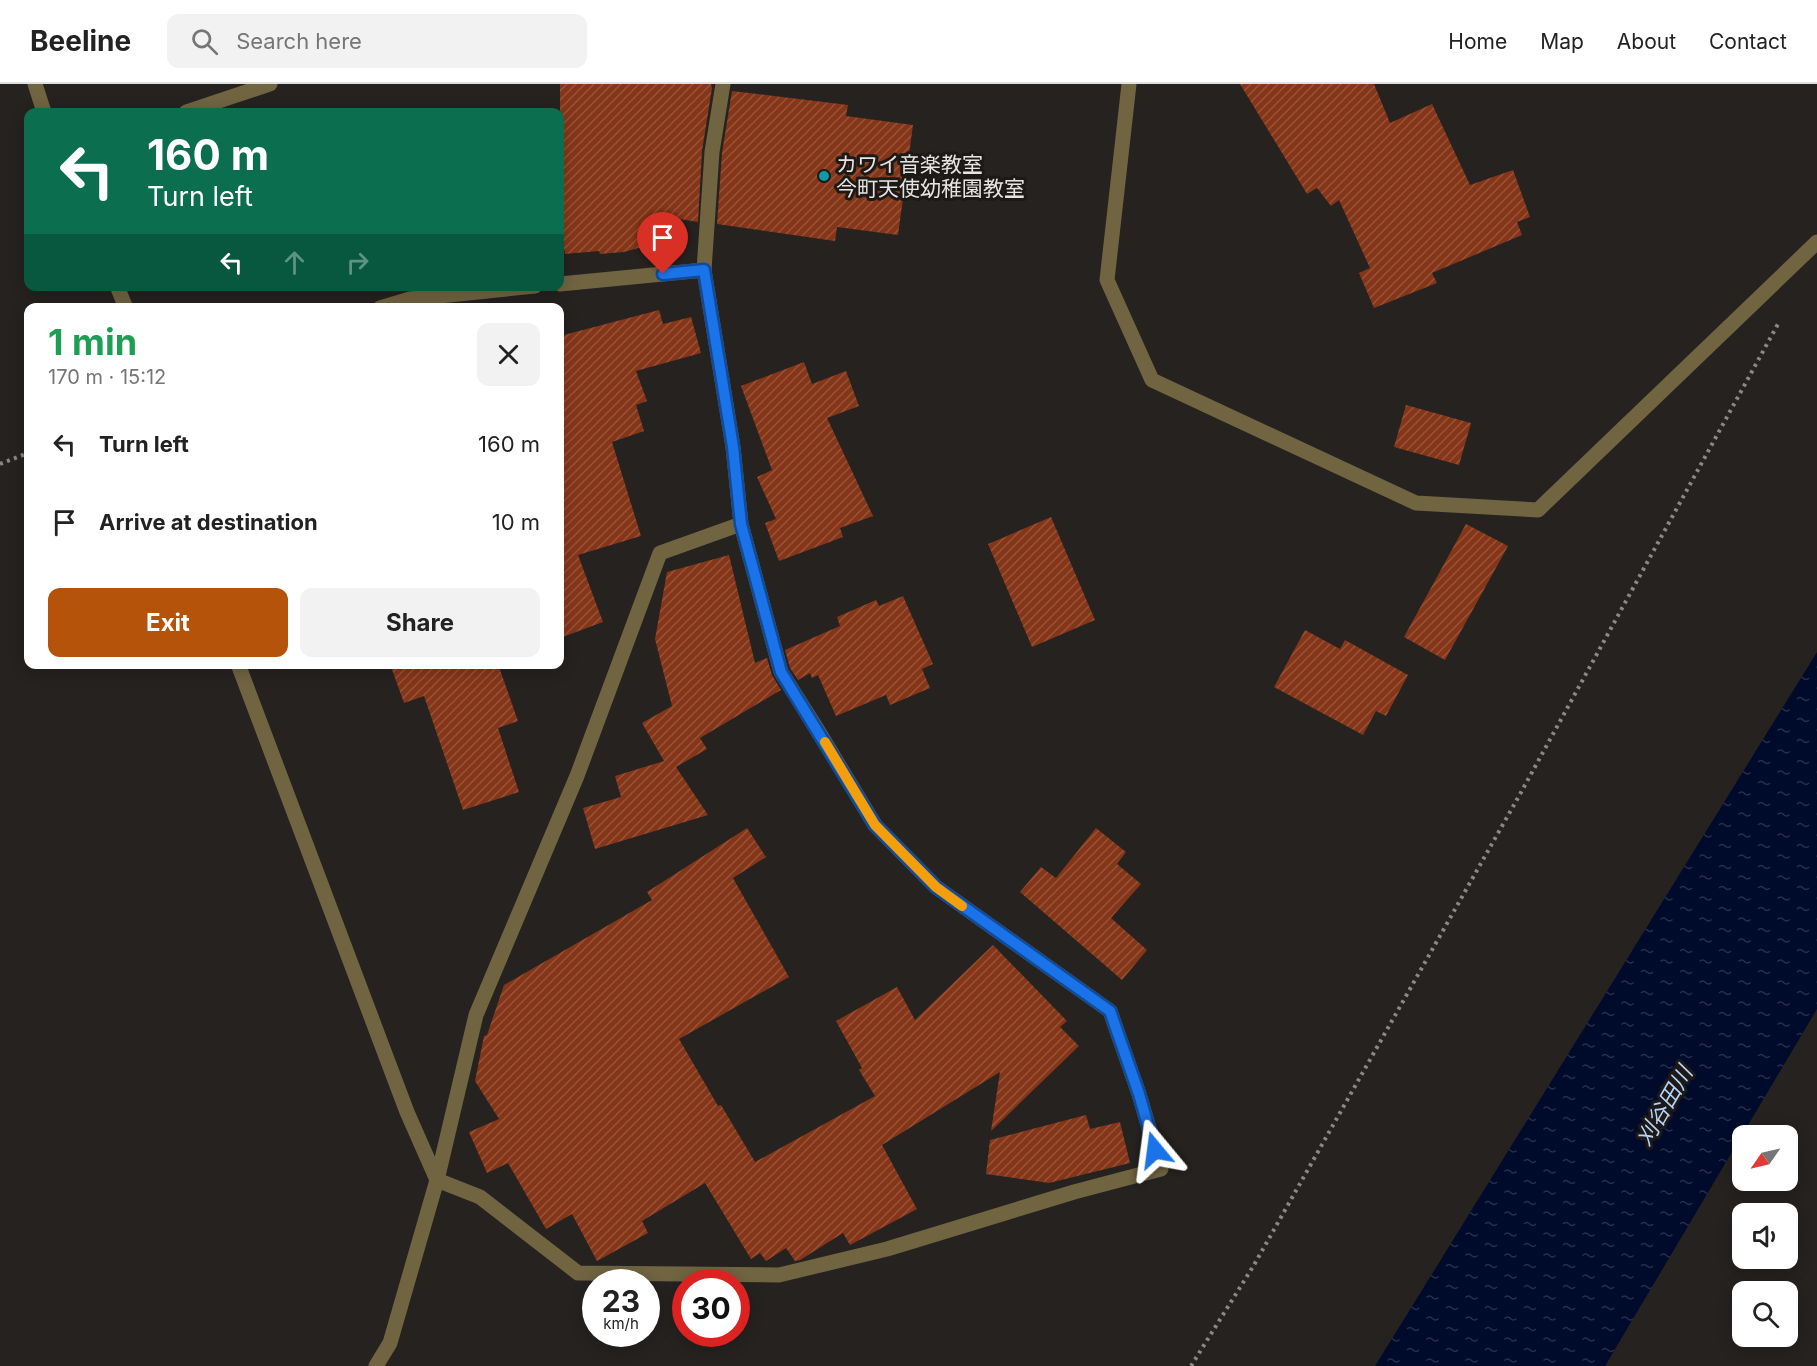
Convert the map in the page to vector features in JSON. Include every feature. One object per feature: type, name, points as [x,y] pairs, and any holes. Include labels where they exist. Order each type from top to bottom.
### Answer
[{"type":"street","points":[[35,84],[43,108]]},
{"type":"street","points":[[198,108],[270,84]]},
{"type":"street","points":[[240,669],[407,1112],[437,1180],[480,1197],[578,1273],[779,1275],[887,1249],[1074,1192],[1161,1169],[1139,1094],[1110,1011],[936,887],[875,825],[781,672],[741,524],[732,436],[704,270],[712,152],[723,84]]},
{"type":"street","points":[[1129,84],[1107,280],[1152,380],[1416,503],[1538,510],[1817,242]]},
{"type":"street","points":[[564,284],[704,270]]},
{"type":"street","points":[[397,303],[410,299],[487,291]]},
{"type":"street","points":[[376,1366],[390,1343],[437,1180],[476,1015],[577,776],[660,553],[741,524]]},
{"type":"path","points":[[1191,1366],[1254,1265],[1508,817],[1783,316]]},
{"type":"path","points":[[0,464],[24,455]]},
{"type":"water","name":"刈谷田川","points":[[1817,652],[1817,1009],[1748,1125],[1732,1125],[1732,1152],[1605,1366],[1375,1366]]},
{"type":"building","points":[[560,84],[711,84],[702,151],[698,222],[667,217],[674,238],[624,252],[600,254],[599,251],[565,254],[564,108],[560,108]]},
{"type":"building","points":[[1240,84],[1374,84],[1390,123],[1432,104],[1470,185],[1513,170],[1530,217],[1517,222],[1522,235],[1432,273],[1437,283],[1374,308],[1359,273],[1370,268],[1339,200],[1331,206],[1317,188],[1307,194]]},
{"type":"building","name":"カワイ音楽教室 今町天使幼稚園教室","points":[[732,91],[848,105],[846,116],[913,125],[898,235],[837,227],[835,241],[717,224],[722,153]]},
{"type":"building","points":[[659,310],[663,324],[691,317],[701,353],[636,371],[647,401],[636,405],[644,431],[612,442],[641,536],[578,555],[603,622],[564,637],[564,335]]},
{"type":"building","points":[[804,362],[812,384],[846,371],[859,406],[827,418],[873,516],[840,528],[843,537],[779,561],[765,523],[776,519],[757,477],[772,470],[741,386]]},
{"type":"building","points":[[1406,405],[1471,423],[1459,465],[1394,447]]},
{"type":"building","points":[[1051,517],[1095,620],[1032,647],[988,544]]},
{"type":"building","points":[[1466,524],[1508,546],[1445,660],[1404,637]]},
{"type":"building","points":[[729,555],[755,663],[767,658],[772,675],[781,690],[700,738],[707,749],[676,767],[708,815],[595,849],[583,808],[621,797],[615,776],[664,761],[642,723],[672,706],[655,639],[667,572]]},
{"type":"building","points":[[903,596],[933,664],[922,669],[930,688],[890,705],[886,695],[836,716],[818,675],[812,678],[810,673],[798,680],[790,668],[785,650],[840,626],[837,617],[876,600],[879,606]]},
{"type":"building","points":[[1305,630],[1340,649],[1345,640],[1408,675],[1386,716],[1376,711],[1363,735],[1274,687]]},
{"type":"building","points":[[392,669],[500,669],[518,721],[498,728],[519,792],[463,810],[424,696],[404,703]]},
{"type":"building","points":[[747,828],[766,857],[733,878],[789,977],[679,1039],[718,1106],[721,1105],[755,1162],[875,1096],[859,1070],[862,1068],[836,1021],[897,987],[915,1020],[993,945],[1067,1021],[1060,1027],[1079,1046],[991,1131],[1000,1072],[882,1145],[917,1209],[850,1245],[843,1233],[800,1260],[795,1261],[786,1248],[766,1261],[760,1253],[751,1259],[705,1183],[642,1221],[648,1233],[597,1261],[572,1214],[546,1229],[508,1163],[487,1173],[469,1132],[499,1119],[475,1081],[484,1036],[487,1035],[504,985],[652,900],[647,892]]},
{"type":"building","points":[[1096,828],[1126,852],[1117,864],[1141,884],[1111,918],[1147,950],[1122,980],[1020,892],[1041,867],[1056,878]]},
{"type":"building","points":[[1086,1115],[1090,1129],[1120,1122],[1130,1163],[1049,1183],[986,1174],[990,1140]]},
{"type":"slow traffic","points":[[825,742],[875,825],[936,887],[962,906]]},
{"type":"place","name":"カワイ音楽教室 今町天使幼稚園教室","points":[[824,176]]},
{"type":"route","points":[[663,274],[704,270],[733,447],[741,524],[781,672],[875,825],[936,887],[1110,1011],[1139,1094],[1155,1150]]}]
